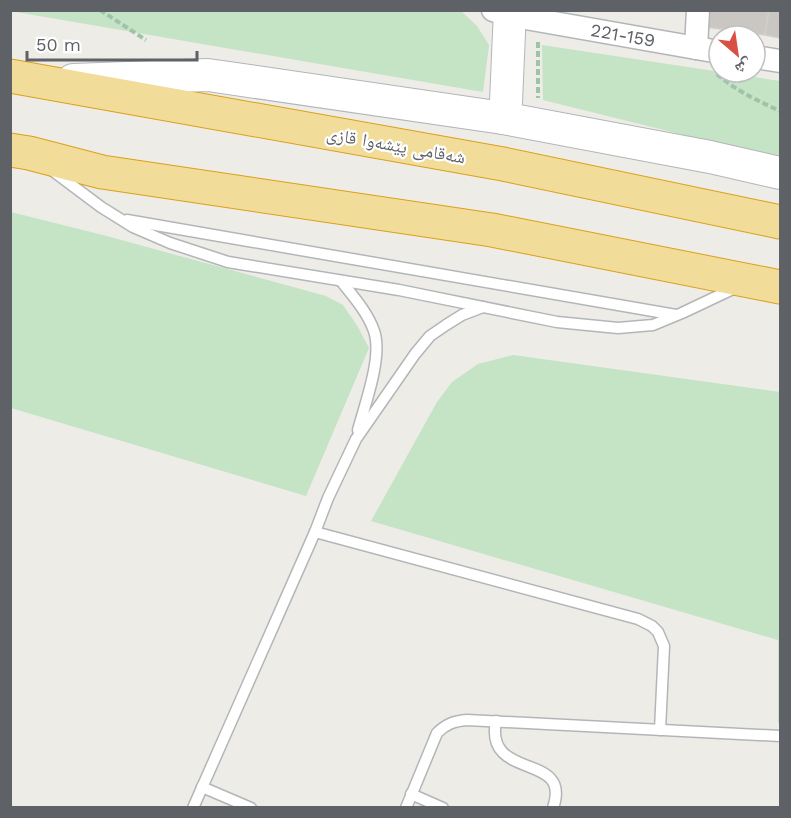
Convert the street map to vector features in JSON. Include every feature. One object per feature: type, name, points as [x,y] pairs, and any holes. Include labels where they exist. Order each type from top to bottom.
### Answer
[{"type":"highway","name":"شەقامی پێشەوا قازی","points":[[26,79],[503,164],[780,222]]},
{"type":"highway","points":[[17,151],[102,172],[492,230],[765,284]]},
{"type":"main road","points":[[503,118],[506,102],[504,12]]},
{"type":"main road","points":[[26,79],[208,75],[503,118],[710,157],[780,173]]},
{"type":"street","points":[[696,48],[698,10]]},
{"type":"street","name":"221-159","points":[[504,12],[696,48],[707,55]]},
{"type":"lane","points":[[17,151],[133,227],[170,243],[228,262],[399,290],[556,322],[618,328],[653,325],[765,284]]},
{"type":"lane","points":[[118,218],[677,315]]},
{"type":"lane","points":[[341,281],[368,318],[375,332],[377,346],[376,362],[356,439]]},
{"type":"lane","points":[[193,807],[356,439],[430,336],[462,315],[483,307]]},
{"type":"lane","points":[[315,532],[645,622],[658,632],[664,646],[660,730]]},
{"type":"lane","points":[[406,807],[437,733],[450,723],[458,721],[780,736]]},
{"type":"lane","points":[[496,721],[495,742],[500,750],[506,756],[550,777],[556,792],[553,807]]},
{"type":"lane","points":[[202,787],[251,807]]},
{"type":"lane","points":[[411,794],[444,807]]},
{"type":"path","points":[[100,10],[146,40]]},
{"type":"path","points":[[538,38],[538,109]]},
{"type":"path","points":[[731,84],[755,100],[780,111]]},
{"type":"green space","points":[[10,11],[461,11],[477,26],[489,45],[483,92]]},
{"type":"green space","points":[[542,45],[707,70],[707,84],[767,84],[767,79],[780,81],[780,159],[543,100]]},
{"type":"green space","points":[[11,212],[326,296],[343,305],[369,348],[306,496],[11,408]]},
{"type":"green space","points":[[513,355],[780,392],[780,723],[778,723],[778,640],[371,521],[437,402],[452,382],[478,364]]},
{"type":"building","points":[[708,10],[769,10],[767,24],[707,24],[706,27]]},
{"type":"building","points":[[769,10],[780,10],[780,38],[767,35]]}]
